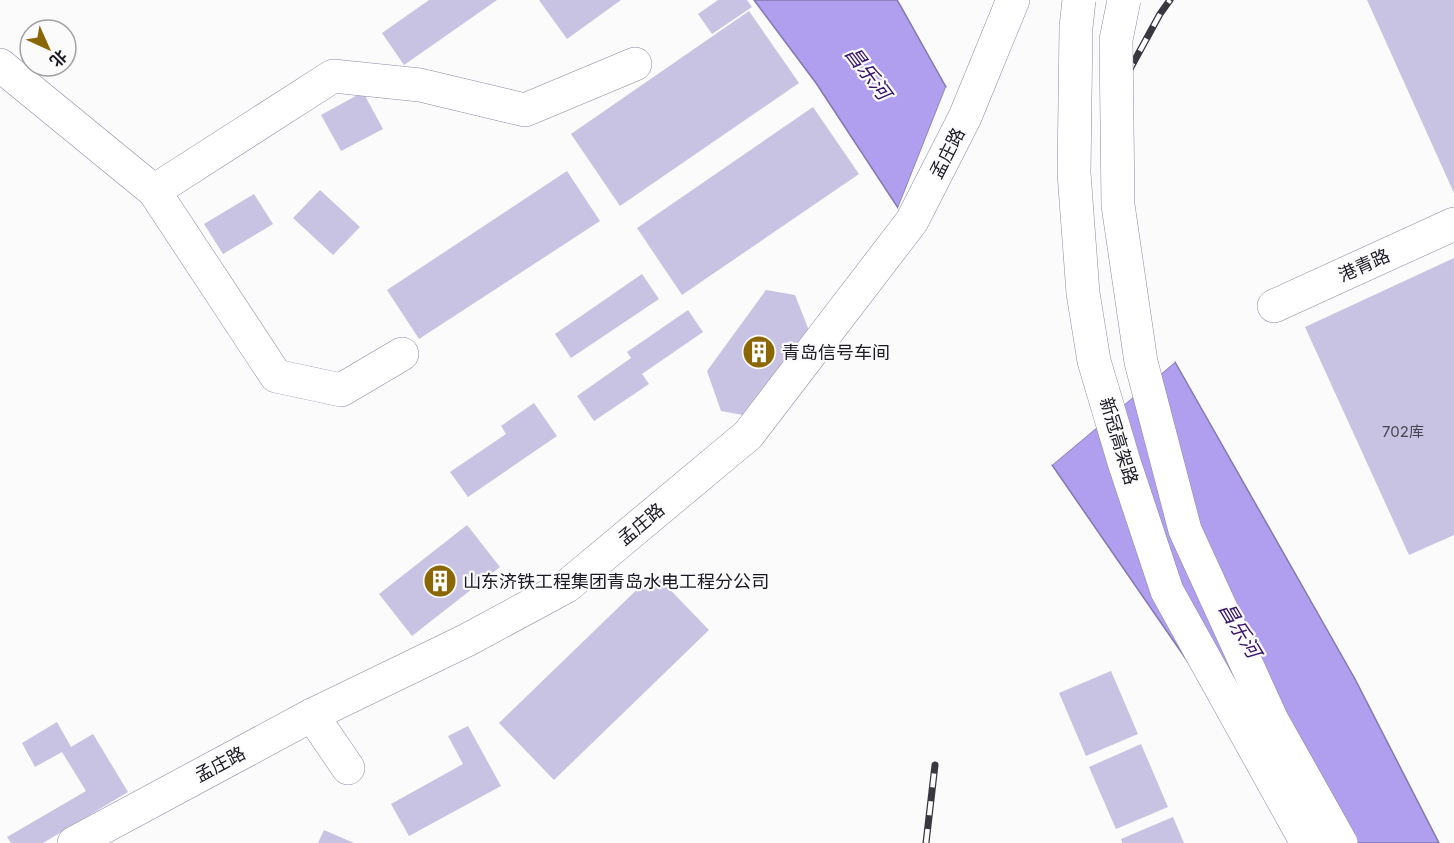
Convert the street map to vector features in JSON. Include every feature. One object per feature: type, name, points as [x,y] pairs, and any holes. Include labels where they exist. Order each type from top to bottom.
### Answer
[{"type":"main road","name":"孟庄路","points":[[74,843],[312,715],[467,640],[567,586],[748,435],[912,221],[965,117],[1013,0]]},
{"type":"main road","name":"新冠高架路","points":[[1079,0],[1076,27],[1074,172],[1083,293],[1094,361],[1124,462],[1167,591],[1307,843]]},
{"type":"main road","points":[[1124,0],[1116,40],[1118,205],[1144,373],[1185,530],[1272,720],[1341,843]]},
{"type":"main road","points":[[154,191],[333,76],[420,85],[525,110],[635,64]]},
{"type":"main road","points":[[0,65],[154,191],[276,376],[341,390],[402,354]]},
{"type":"main road","name":"港青路","points":[[1274,306],[1454,224]]},
{"type":"main road","points":[[312,715],[348,768]]},
{"type":"water","name":"昌乐河","points":[[754,0],[897,0],[946,87],[898,208],[816,83]]},
{"type":"water","name":"昌乐河","points":[[1175,362],[1355,679],[1439,843],[1313,843],[1052,465]]},
{"type":"pier","points":[[946,87],[948,89],[899,210],[898,208]]},
{"type":"pier","points":[[1173,360],[1175,362],[1052,465],[1050,462]]},
{"type":"building","points":[[429,0],[497,0],[404,65],[382,33]]},
{"type":"building","points":[[539,0],[621,0],[567,39]]},
{"type":"building","points":[[718,0],[747,0],[752,7],[712,34],[698,14]]},
{"type":"building","points":[[1367,0],[1454,0],[1454,193]]},
{"type":"building","points":[[749,11],[799,83],[620,206],[571,134]]},
{"type":"building","points":[[363,92],[383,129],[341,151],[321,115]]},
{"type":"building","points":[[813,107],[859,174],[682,295],[637,228]]},
{"type":"building","points":[[567,171],[600,221],[419,339],[387,290]]},
{"type":"building","points":[[320,190],[360,227],[333,255],[293,218]]},
{"type":"building","points":[[254,194],[273,224],[223,254],[204,224]]},
{"type":"building","points":[[1454,258],[1454,535],[1409,555],[1305,327]]},
{"type":"building","points":[[642,274],[659,299],[571,358],[555,334]]},
{"type":"building","name":"青岛信号车间","points":[[766,290],[795,295],[810,333],[748,416],[721,411],[707,371]]},
{"type":"building","points":[[688,310],[703,332],[642,374],[649,384],[594,421],[577,396],[631,358],[627,352]]},
{"type":"building","points":[[534,403],[557,436],[468,497],[450,472],[506,434],[501,426]]},
{"type":"building","name":"山东济铁工程集团青岛水电工程分公司","points":[[467,525],[500,567],[412,636],[379,594]]},
{"type":"building","points":[[654,573],[709,630],[554,780],[499,723]]},
{"type":"building","points":[[1111,671],[1138,734],[1086,756],[1059,693]]},
{"type":"building","points":[[57,722],[71,747],[93,734],[128,792],[43,843],[11,843],[7,837],[86,791],[62,752],[35,767],[22,743]]},
{"type":"building","points":[[468,726],[501,786],[409,836],[391,804],[463,764],[448,736]]},
{"type":"building","points":[[1141,744],[1168,807],[1116,829],[1089,767]]},
{"type":"building","points":[[1173,817],[1184,843],[1122,843],[1121,839]]},
{"type":"building","points":[[324,830],[354,843],[318,843]]},
{"type":"railway","points":[[1113,100],[1170,0]]},
{"type":"railway","points":[[926,843],[935,765]]},
{"type":"place","name":"青岛信号车间","points":[[759,352]]},
{"type":"place","name":"山东济铁工程集团青岛水电工程分公司","points":[[440,581]]}]
